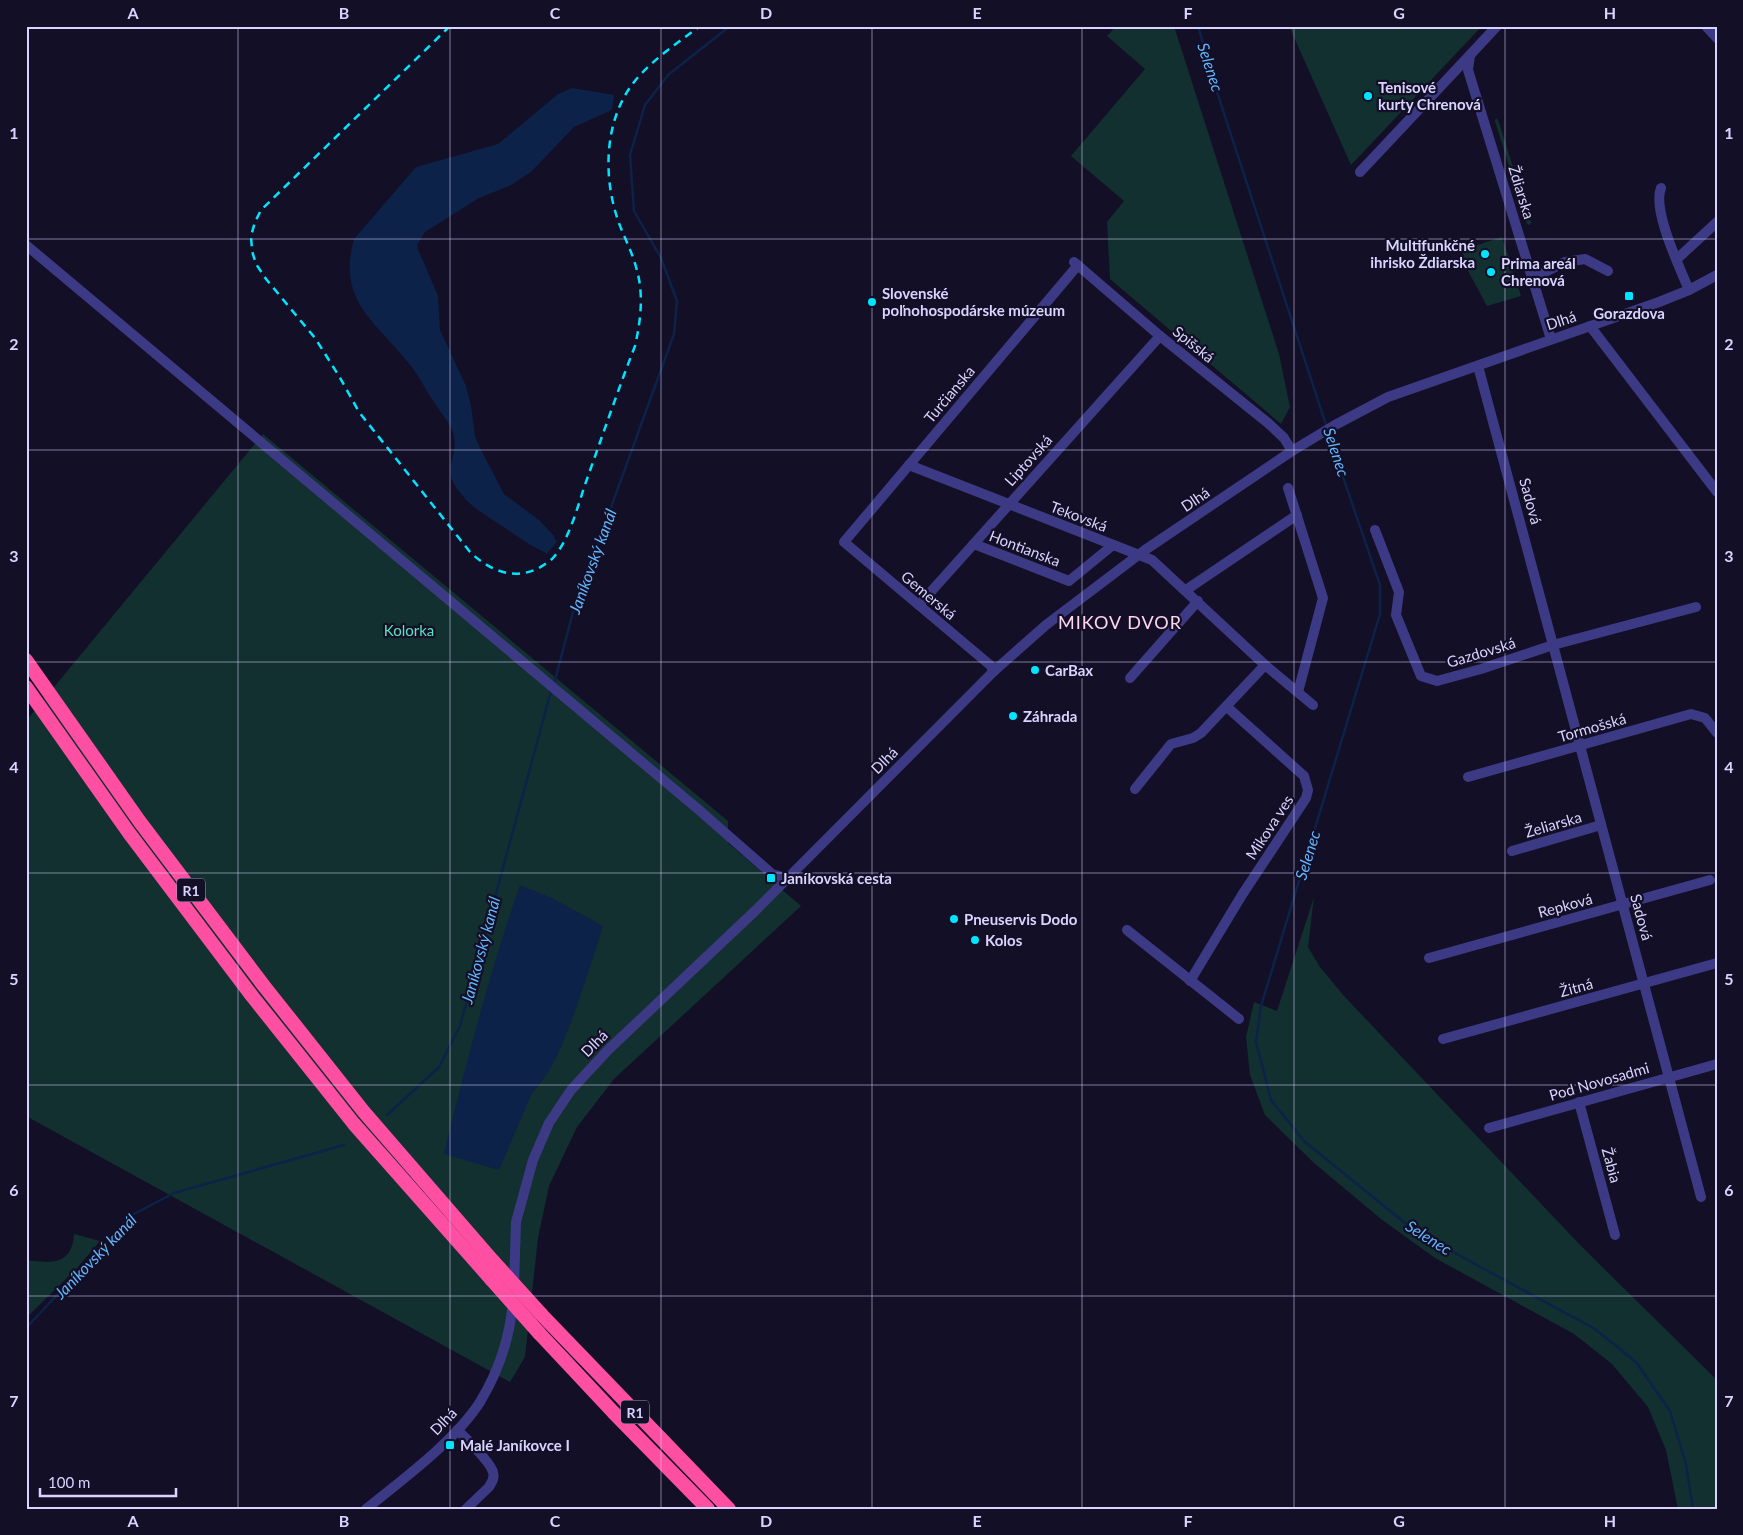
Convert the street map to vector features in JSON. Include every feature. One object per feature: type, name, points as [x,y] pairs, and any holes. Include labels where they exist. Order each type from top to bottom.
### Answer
[{"type":"highway","name":"R1","points":[[26,660],[140,822],[264,986],[364,1112],[541,1314],[729,1509]]},
{"type":"highway","name":"R1","points":[[26,687],[129,833],[252,996],[354,1124],[539,1333],[708,1509]]},
{"type":"street","points":[[1360,172],[1497,26]]},
{"type":"street","points":[[1706,26],[1717,38]]},
{"type":"street","name":"Ždiarska","points":[[1470,55],[1468,70],[1552,338]]},
{"type":"street","points":[[1661,188],[1658,194],[1662,221],[1689,290]]},
{"type":"street","points":[[1677,259],[1717,222]]},
{"type":"street","points":[[26,245],[547,682],[772,874],[786,878]]},
{"type":"street","points":[[1533,278],[1565,262],[1585,258],[1608,271]]},
{"type":"street","name":"Spišská","points":[[1076,263],[1160,336],[1274,428],[1284,438],[1292,451]]},
{"type":"street","name":"Turčianska","points":[[844,542],[1076,263]]},
{"type":"street","name":"Dlhá","points":[[366,1509],[457,1430],[480,1403],[499,1365],[512,1316],[516,1222],[533,1160],[549,1124],[570,1090],[608,1050],[755,910],[994,671],[1046,625],[1138,555],[1292,451],[1335,425],[1388,397],[1658,302],[1689,290],[1717,275]]},
{"type":"street","points":[[1590,326],[1717,492]]},
{"type":"street","name":"Liptovská","points":[[918,605],[1160,336]]},
{"type":"street","name":"Sadová","points":[[1478,366],[1701,1197]]},
{"type":"street","name":"Tekovská","points":[[909,465],[1152,560],[1265,665],[1313,705]]},
{"type":"street","points":[[1288,488],[1323,598],[1298,692]]},
{"type":"street","points":[[1186,590],[1297,515]]},
{"type":"street","name":"Gazdovská","points":[[1375,530],[1399,592],[1396,615],[1421,676],[1437,681],[1481,669],[1553,645]]},
{"type":"street","name":"Gemerská","points":[[844,542],[990,665],[994,671]]},
{"type":"street","name":"Hontianska","points":[[974,544],[1069,581],[1113,545]]},
{"type":"street","points":[[1130,678],[1198,601]]},
{"type":"street","points":[[1553,645],[1696,606]]},
{"type":"street","points":[[1135,789],[1171,744],[1193,738],[1201,733],[1265,665]]},
{"type":"street","name":"Mikova ves","points":[[1190,980],[1242,895],[1306,798],[1308,790],[1304,776],[1227,707]]},
{"type":"street","name":"Tormošská","points":[[1468,777],[1691,714],[1705,718],[1717,734]]},
{"type":"street","name":"Želiarska","points":[[1512,851],[1602,825]]},
{"type":"street","name":"Repková","points":[[1428,958],[1710,880]]},
{"type":"street","points":[[1127,930],[1239,1020]]},
{"type":"street","name":"Žitná","points":[[1443,1039],[1717,963]]},
{"type":"street","name":"Pod Novosadmi","points":[[1489,1128],[1717,1064]]},
{"type":"street","name":"Žabia","points":[[1579,1102],[1615,1235]]},
{"type":"street","points":[[457,1430],[494,1474],[489,1487],[466,1509]]},
{"type":"green space","points":[[1116,26],[1174,26],[1279,354],[1290,407],[1281,424],[1110,279],[1107,222],[1124,201],[1071,156],[1145,69],[1107,36]]},
{"type":"green space","name":"Tenisové kurty Chrenová","points":[[1289,26],[1482,26],[1351,165]]},
{"type":"green space","points":[[1496,118],[1531,223],[1530,225],[1527,224],[1495,121]]},
{"type":"green space","name":"Prima areál Chrenová","points":[[1502,237],[1521,296],[1487,306],[1468,271],[1462,250]]},
{"type":"green space","name":"Kolorka","points":[[263,434],[728,821],[728,843],[801,906],[614,1079],[577,1127],[549,1186],[538,1238],[525,1357],[510,1382],[26,1116],[26,721]]},
{"type":"green space","points":[[1314,897],[1308,947],[1320,967],[1344,996],[1582,1247],[1717,1380],[1717,1509],[1678,1509],[1666,1450],[1648,1407],[1612,1364],[1574,1334],[1435,1258],[1381,1219],[1314,1163],[1265,1115],[1250,1075],[1246,1037],[1254,1002],[1277,1011]]},
{"type":"green space","points":[[74,1234],[100,1241],[78,1267],[26,1318],[26,1260],[52,1262],[65,1257],[69,1252]]},
{"type":"water","points":[[572,88],[614,95],[612,110],[574,127],[531,172],[511,185],[479,198],[425,232],[417,245],[438,296],[440,330],[466,386],[475,436],[479,446],[504,494],[539,520],[554,536],[556,541],[560,538],[545,556],[546,553],[524,541],[475,508],[456,487],[451,475],[455,441],[449,424],[411,366],[363,310],[355,296],[351,279],[350,261],[354,239],[416,167],[498,144],[558,94]]},
{"type":"water","points":[[520,885],[552,898],[603,926],[579,1000],[562,1044],[546,1075],[532,1093],[499,1170],[444,1154],[479,1019]]},
{"type":"waterway","name":"Janíkovský kanál","points":[[554,684],[573,612],[674,334],[677,301],[661,258],[634,211],[630,155],[645,105],[668,75],[730,26]]},
{"type":"waterway","name":"Selenec","points":[[1198,26],[1219,98],[1327,428]]},
{"type":"waterway","name":"Selenec","points":[[1328,433],[1380,585],[1380,614],[1261,1006],[1256,1042],[1271,1100],[1304,1141],[1416,1232],[1595,1329],[1636,1362],[1670,1411],[1686,1464],[1693,1509]]},
{"type":"waterway","name":"Janíkovský kanál","points":[[387,1115],[439,1067],[460,1026],[551,691]]},
{"type":"waterway","name":"Janíkovský kanál","points":[[26,1328],[132,1215],[174,1193],[344,1145]]},
{"type":"railway","points":[[450,26],[261,210],[251,236],[252,251],[256,264],[266,279],[315,338],[359,412],[470,552],[485,564],[502,572],[520,574],[539,568],[549,562],[564,542],[635,346],[639,326],[641,296],[634,260],[618,221],[609,178],[610,140],[614,122],[629,88],[641,74],[700,26]]},
{"type":"place","name":"Tenisové kurty Chrenová","points":[[1368,96]]},
{"type":"place","name":"Multifunkčné ihrisko Ždiarska","points":[[1485,254]]},
{"type":"place","name":"Prima areál Chrenová","points":[[1491,272]]},
{"type":"place","name":"Gorazdova","points":[[1629,296]]},
{"type":"place","name":"Slovenské poľnohospodárske múzeum","points":[[872,302]]},
{"type":"place","name":"CarBax","points":[[1035,670]]},
{"type":"place","name":"Záhrada","points":[[1013,716]]},
{"type":"place","name":"Janíkovská cesta","points":[[771,878]]},
{"type":"place","name":"Pneuservis Dodo","points":[[954,919]]},
{"type":"place","name":"Kolos","points":[[975,940]]},
{"type":"place","name":"Malé Janíkovce I","points":[[450,1445]]},
{"type":"district","name":"MIKOV DVOR","points":[[1120,622]]}]
